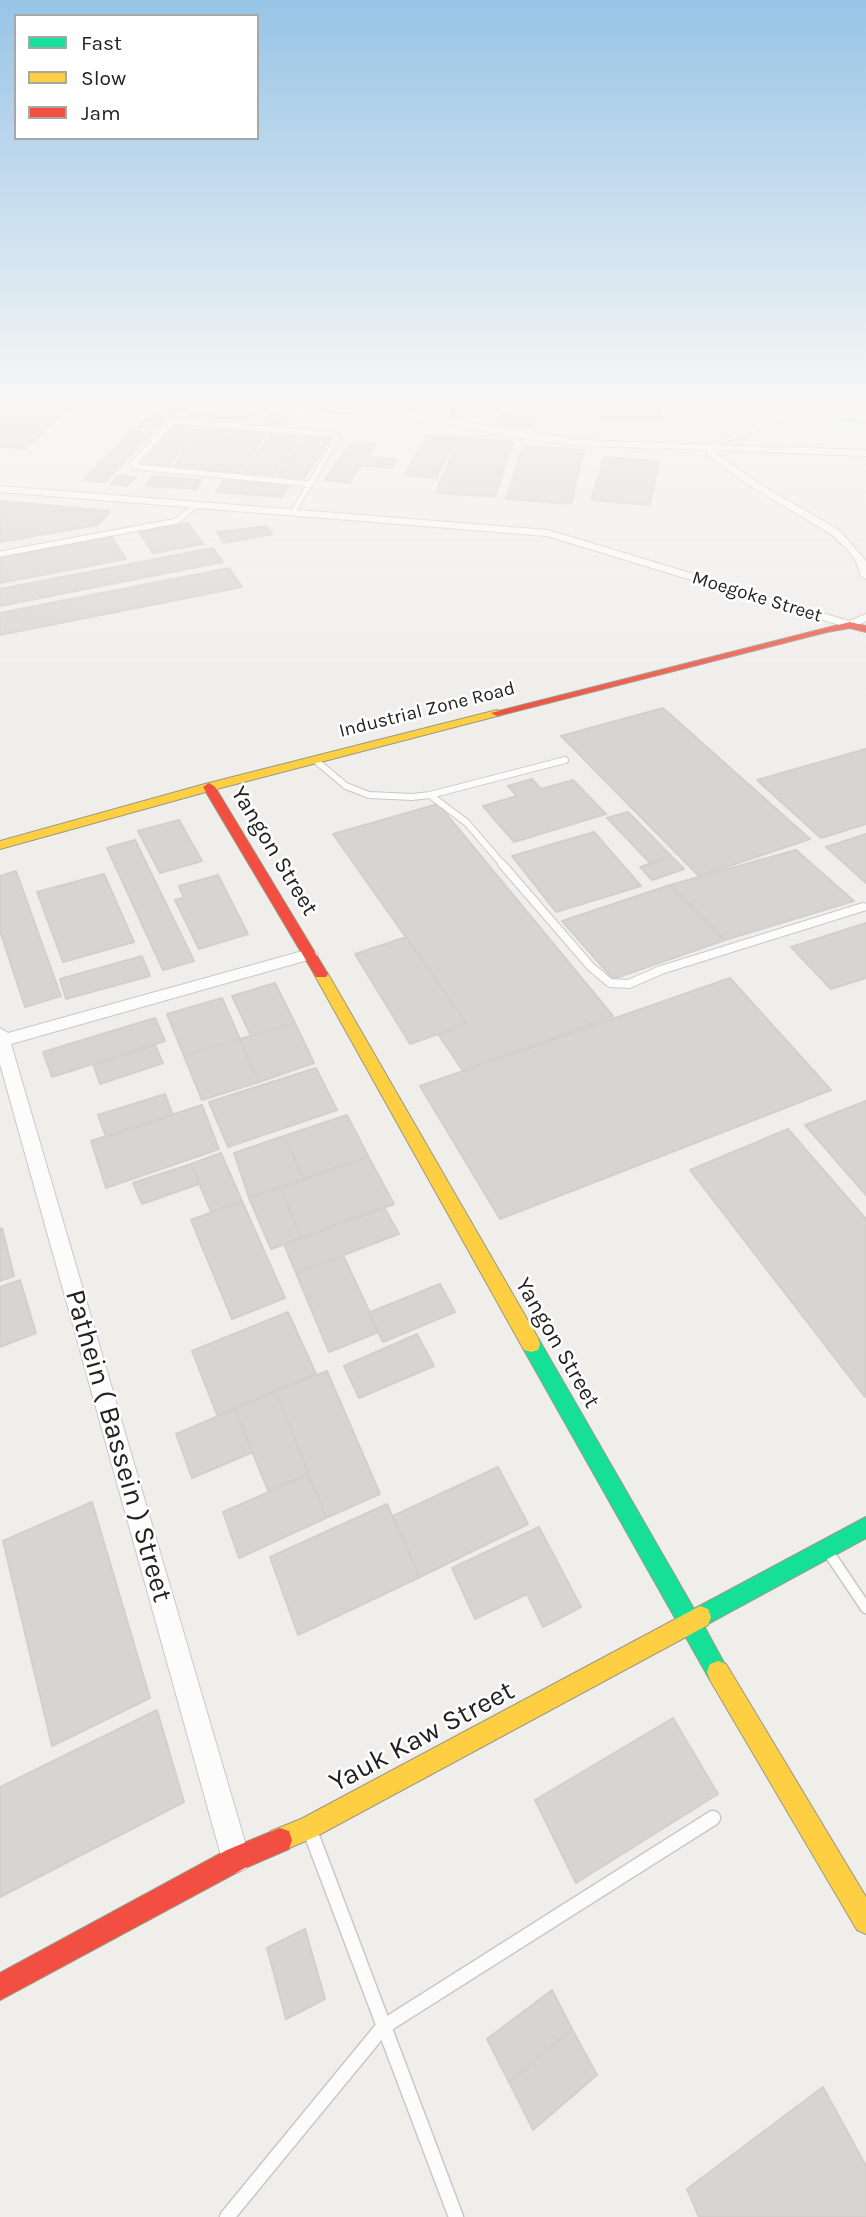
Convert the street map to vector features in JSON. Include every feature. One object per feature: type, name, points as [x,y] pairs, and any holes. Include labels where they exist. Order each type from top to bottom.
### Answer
[{"type":"street","name":"Moegoke Street","points":[[216,506],[548,533],[858,627]]},
{"type":"street","points":[[793,506],[835,532],[851,547],[861,561],[866,576]]},
{"type":"street","points":[[858,627],[866,617]]},
{"type":"street","name":"Industrial Zone Road","points":[[0,845],[315,760],[827,629],[858,627]]},
{"type":"street","name":"Yangon Street","points":[[209,788],[310,954],[689,1623],[866,1921]]},
{"type":"street","points":[[1,1038],[310,954]]},
{"type":"street","name":"Pathein ( Bassein ) Street","points":[[1,1038],[236,1859]]},
{"type":"street","name":"Yauk Kaw Street","points":[[0,1987],[236,1859],[309,1828],[866,1527]]},
{"type":"lane","points":[[0,554],[177,521],[194,506]]},
{"type":"lane","points":[[293,512],[296,506]]},
{"type":"lane","points":[[315,760],[346,786],[369,795],[430,794],[565,760]]},
{"type":"lane","points":[[430,794],[467,823],[591,967],[610,983],[628,984],[661,970],[863,908]]},
{"type":"lane","points":[[826,1549],[866,1608]]},
{"type":"lane","points":[[227,2217],[383,2027],[713,1818]]},
{"type":"lane","points":[[309,1828],[456,2217]]},
{"type":"building","points":[[0,506],[60,506],[110,511],[98,525],[0,542]]},
{"type":"building","points":[[188,523],[203,544],[153,553],[139,532]]},
{"type":"building","points":[[267,526],[273,534],[224,543],[217,532]]},
{"type":"building","points":[[112,537],[126,559],[0,583],[0,558]]},
{"type":"building","points":[[213,548],[223,562],[0,606],[0,589]]},
{"type":"building","points":[[229,568],[242,587],[0,635],[0,613]]},
{"type":"building","points":[[663,708],[810,839],[699,876],[561,736]]},
{"type":"building","points":[[866,749],[866,824],[821,838],[757,780]]},
{"type":"building","points":[[532,779],[541,789],[573,780],[606,814],[514,842],[483,806],[517,796],[508,786]]},
{"type":"building","points":[[438,804],[613,1016],[463,1071],[438,1034],[467,1024],[333,834]]},
{"type":"building","points":[[628,812],[671,856],[651,864],[607,818]]},
{"type":"building","points":[[179,820],[202,861],[160,873],[138,831]]},
{"type":"building","points":[[594,832],[641,886],[556,912],[512,856]]},
{"type":"building","points":[[866,834],[866,883],[826,847]]},
{"type":"building","points":[[135,840],[194,961],[163,970],[107,848]]},
{"type":"building","points":[[796,850],[854,901],[725,940],[670,885]]},
{"type":"building","points":[[671,856],[684,869],[652,880],[640,867]]},
{"type":"building","points":[[16,871],[61,996],[25,1007],[0,931],[0,876]]},
{"type":"building","points":[[104,874],[134,942],[63,962],[37,892]]},
{"type":"building","points":[[218,875],[248,934],[199,949],[175,900],[184,898],[179,886]]},
{"type":"building","points":[[670,885],[725,940],[613,979],[562,921]]},
{"type":"building","points":[[866,923],[866,978],[831,989],[791,947]]},
{"type":"building","points":[[406,937],[467,1024],[410,1044],[355,954]]},
{"type":"building","points":[[142,956],[150,976],[66,999],[60,979]]},
{"type":"building","points":[[730,978],[831,1090],[500,1219],[420,1086]]},
{"type":"building","points":[[275,983],[295,1023],[251,1036],[232,996]]},
{"type":"building","points":[[222,998],[240,1039],[184,1056],[167,1014]]},
{"type":"building","points":[[155,1018],[165,1041],[52,1077],[43,1052]]},
{"type":"building","points":[[295,1023],[314,1063],[259,1082],[240,1039]]},
{"type":"building","points":[[240,1039],[259,1082],[202,1100],[184,1056]]},
{"type":"building","points":[[155,1045],[163,1063],[100,1084],[93,1064]]},
{"type":"building","points":[[316,1068],[337,1110],[228,1147],[209,1102]]},
{"type":"building","points":[[165,1094],[173,1115],[106,1137],[98,1115]]},
{"type":"building","points":[[866,1101],[866,1195],[805,1125]]},
{"type":"building","points":[[202,1105],[219,1149],[106,1188],[91,1141]]},
{"type":"building","points":[[347,1115],[368,1156],[304,1179],[284,1136]]},
{"type":"building","points":[[788,1129],[866,1219],[865,1397],[690,1170]]},
{"type":"building","points":[[284,1136],[304,1179],[249,1198],[234,1153]]},
{"type":"building","points":[[221,1153],[242,1201],[211,1212],[191,1164]]},
{"type":"building","points":[[368,1156],[394,1204],[302,1238],[280,1189]]},
{"type":"building","points":[[191,1164],[199,1184],[142,1204],[133,1183]]},
{"type":"building","points":[[279,1187],[302,1238],[271,1249],[249,1198]]},
{"type":"building","points":[[242,1201],[285,1298],[232,1319],[191,1220]]},
{"type":"building","points":[[384,1207],[399,1234],[296,1273],[284,1244]]},
{"type":"building","points":[[2,1228],[14,1276],[0,1281],[0,1229]]},
{"type":"building","points":[[343,1255],[379,1332],[329,1352],[296,1273]]},
{"type":"building","points":[[20,1280],[36,1333],[0,1347],[0,1287]]},
{"type":"building","points":[[440,1284],[455,1312],[383,1342],[368,1313]]},
{"type":"building","points":[[288,1312],[316,1374],[217,1415],[192,1351]]},
{"type":"building","points":[[417,1334],[434,1366],[359,1398],[344,1366]]},
{"type":"building","points":[[327,1371],[380,1494],[326,1518],[276,1391]]},
{"type":"building","points":[[276,1391],[309,1474],[268,1491],[235,1409]]},
{"type":"building","points":[[235,1409],[253,1452],[192,1478],[176,1434]]},
{"type":"building","points":[[498,1467],[528,1524],[420,1577],[393,1516]]},
{"type":"building","points":[[308,1475],[326,1518],[239,1558],[223,1512]]},
{"type":"building","points":[[92,1502],[150,1698],[52,1746],[3,1541]]},
{"type":"building","points":[[387,1504],[420,1577],[298,1635],[270,1557]]},
{"type":"building","points":[[539,1527],[581,1607],[543,1627],[527,1594],[475,1619],[452,1568]]},
{"type":"building","points":[[157,1710],[184,1802],[0,1897],[0,1787]]},
{"type":"building","points":[[673,1718],[718,1794],[576,1883],[535,1800]]},
{"type":"building","points":[[305,1929],[325,1999],[286,2019],[267,1948]]},
{"type":"building","points":[[552,1990],[572,2029],[509,2082],[487,2039]]},
{"type":"building","points":[[572,2029],[597,2075],[533,2130],[509,2082]]},
{"type":"building","points":[[823,2087],[866,2166],[866,2217],[699,2217],[687,2189]]},
{"type":"traffic: fast","points":[[531,1344],[718,1672]]},
{"type":"traffic: fast","points":[[700,1617],[866,1527]]},
{"type":"traffic: slow","points":[[0,845],[209,787],[497,713]]},
{"type":"traffic: slow","points":[[321,974],[531,1344]]},
{"type":"traffic: slow","points":[[280,1840],[309,1828],[700,1617]]},
{"type":"traffic: slow","points":[[718,1672],[866,1921]]},
{"type":"traffic: jam","points":[[497,713],[827,629],[850,625],[866,629]]},
{"type":"traffic: jam","points":[[209,787],[321,974]]},
{"type":"traffic: jam","points":[[0,1987],[236,1859],[280,1840]]}]
